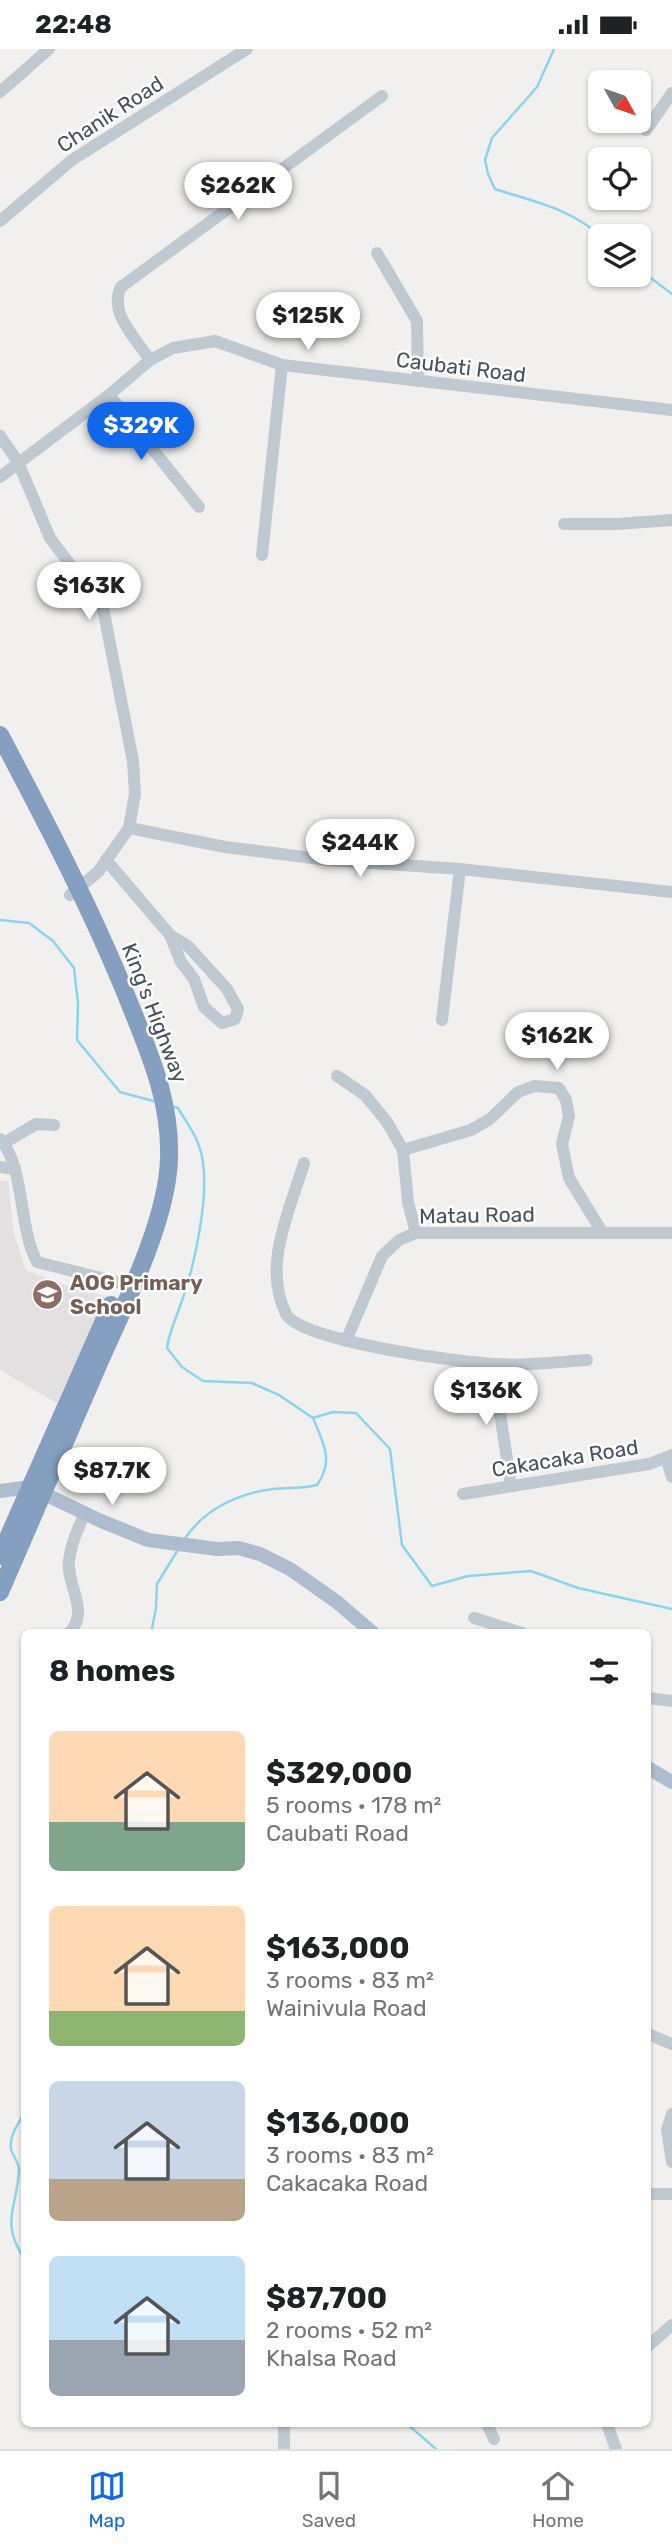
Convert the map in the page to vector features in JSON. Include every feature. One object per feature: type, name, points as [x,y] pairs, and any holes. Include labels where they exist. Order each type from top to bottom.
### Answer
[{"type":"highway","name":"King's Highway","points":[[0,735],[74,893]]},
{"type":"highway","name":"King's Highway","points":[[0,756],[109,954],[160,1101],[156,1185],[127,1285],[36,1490],[0,1592]]},
{"type":"highway","name":"King's Highway","points":[[0,1556],[36,1490]]},
{"type":"main road","points":[[0,1491],[36,1490],[148,1540],[239,1548],[260,1554],[290,1569],[337,1602],[368,1629]]},
{"type":"main road","points":[[651,1770],[672,1781]]},
{"type":"street","points":[[0,92],[49,49]]},
{"type":"street","name":"Chanik Road","points":[[0,221],[72,160],[247,49]]},
{"type":"street","points":[[651,123],[672,93]]},
{"type":"street","points":[[150,360],[122,318],[117,305],[117,295],[121,287],[382,96]]},
{"type":"street","points":[[377,253],[417,321],[418,381]]},
{"type":"street","name":"Caubati Road","points":[[0,477],[109,395],[150,360],[173,348],[215,341],[282,365],[672,410]]},
{"type":"street","points":[[262,555],[282,365]]},
{"type":"street","points":[[109,395],[199,507]]},
{"type":"street","points":[[0,436],[18,462],[50,538],[103,608],[133,761],[135,793],[129,828],[106,860],[74,893]]},
{"type":"street","points":[[564,524],[672,520]]},
{"type":"street","points":[[129,828],[225,847],[328,860],[460,869],[672,892]]},
{"type":"street","points":[[106,860],[170,936],[181,961],[194,979],[204,1007],[222,1023],[235,1019],[238,1009],[227,989],[188,946],[170,936]]},
{"type":"street","points":[[442,1020],[460,869]]},
{"type":"street","points":[[337,1076],[365,1095],[387,1122],[403,1150],[408,1202],[416,1233]]},
{"type":"street","points":[[403,1150],[471,1130],[490,1119],[518,1092],[534,1086],[559,1088],[566,1100],[569,1116],[562,1144],[569,1178],[602,1233]]},
{"type":"street","points":[[54,1125],[36,1124],[2,1141],[15,1169],[25,1230],[37,1262],[127,1285]]},
{"type":"street","points":[[304,1163],[279,1244],[276,1275],[287,1317],[297,1325],[346,1341],[497,1364],[587,1360]]},
{"type":"street","points":[[0,1167],[15,1169]]},
{"type":"street","name":"Matau Road","points":[[346,1341],[382,1256],[399,1240],[416,1233],[672,1233]]},
{"type":"street","points":[[497,1364],[498,1393],[511,1486]]},
{"type":"street","points":[[669,1457],[672,1478]]},
{"type":"street","name":"Cakacaka Road","points":[[463,1494],[649,1464],[669,1457]]},
{"type":"street","points":[[72,1629],[80,1608],[68,1563],[72,1541],[85,1513]]},
{"type":"street","points":[[474,1618],[509,1629]]},
{"type":"street","points":[[651,1698],[672,1701]]},
{"type":"street","points":[[651,2035],[672,2044]]},
{"type":"street","points":[[672,2114],[667,2130],[672,2162]]},
{"type":"street","points":[[651,2194],[672,2194]]},
{"type":"street","points":[[651,2343],[672,2325]]},
{"type":"street","points":[[284,2427],[284,2449]]},
{"type":"street","points":[[488,2427],[494,2439]]},
{"type":"street","points":[[608,2427],[616,2449]]},
{"type":"shaded area","name":"AOG Primary School","points":[[0,1181],[8,1181],[14,1234],[26,1270],[81,1291],[107,1296],[57,1403],[0,1370]]},
{"type":"waterway","points":[[554,49],[537,87],[492,138],[485,160],[495,189],[564,212],[588,225]]},
{"type":"waterway","points":[[651,278],[672,294]]},
{"type":"waterway","points":[[0,920],[29,923],[53,941],[74,968],[78,1003],[77,1040],[120,1092],[157,1102]]},
{"type":"waterway","points":[[170,1106],[178,1108],[197,1141],[203,1163],[204,1183],[195,1253],[167,1348],[182,1367],[203,1381],[252,1383],[279,1395],[313,1418],[333,1412],[356,1413],[390,1449],[402,1545],[432,1586],[468,1576],[531,1571],[578,1588],[672,1609]]},
{"type":"waterway","points":[[184,1540],[201,1520],[234,1499],[260,1491],[317,1485],[325,1468],[326,1452],[313,1418]]},
{"type":"waterway","points":[[152,1629],[157,1584],[179,1548]]},
{"type":"waterway","points":[[21,2119],[11,2139],[12,2152],[19,2170],[11,2224],[21,2252]]},
{"type":"waterway","points":[[410,2427],[436,2449]]},
{"type":"place","name":"AOG Primary School","points":[[47,1294]]}]
